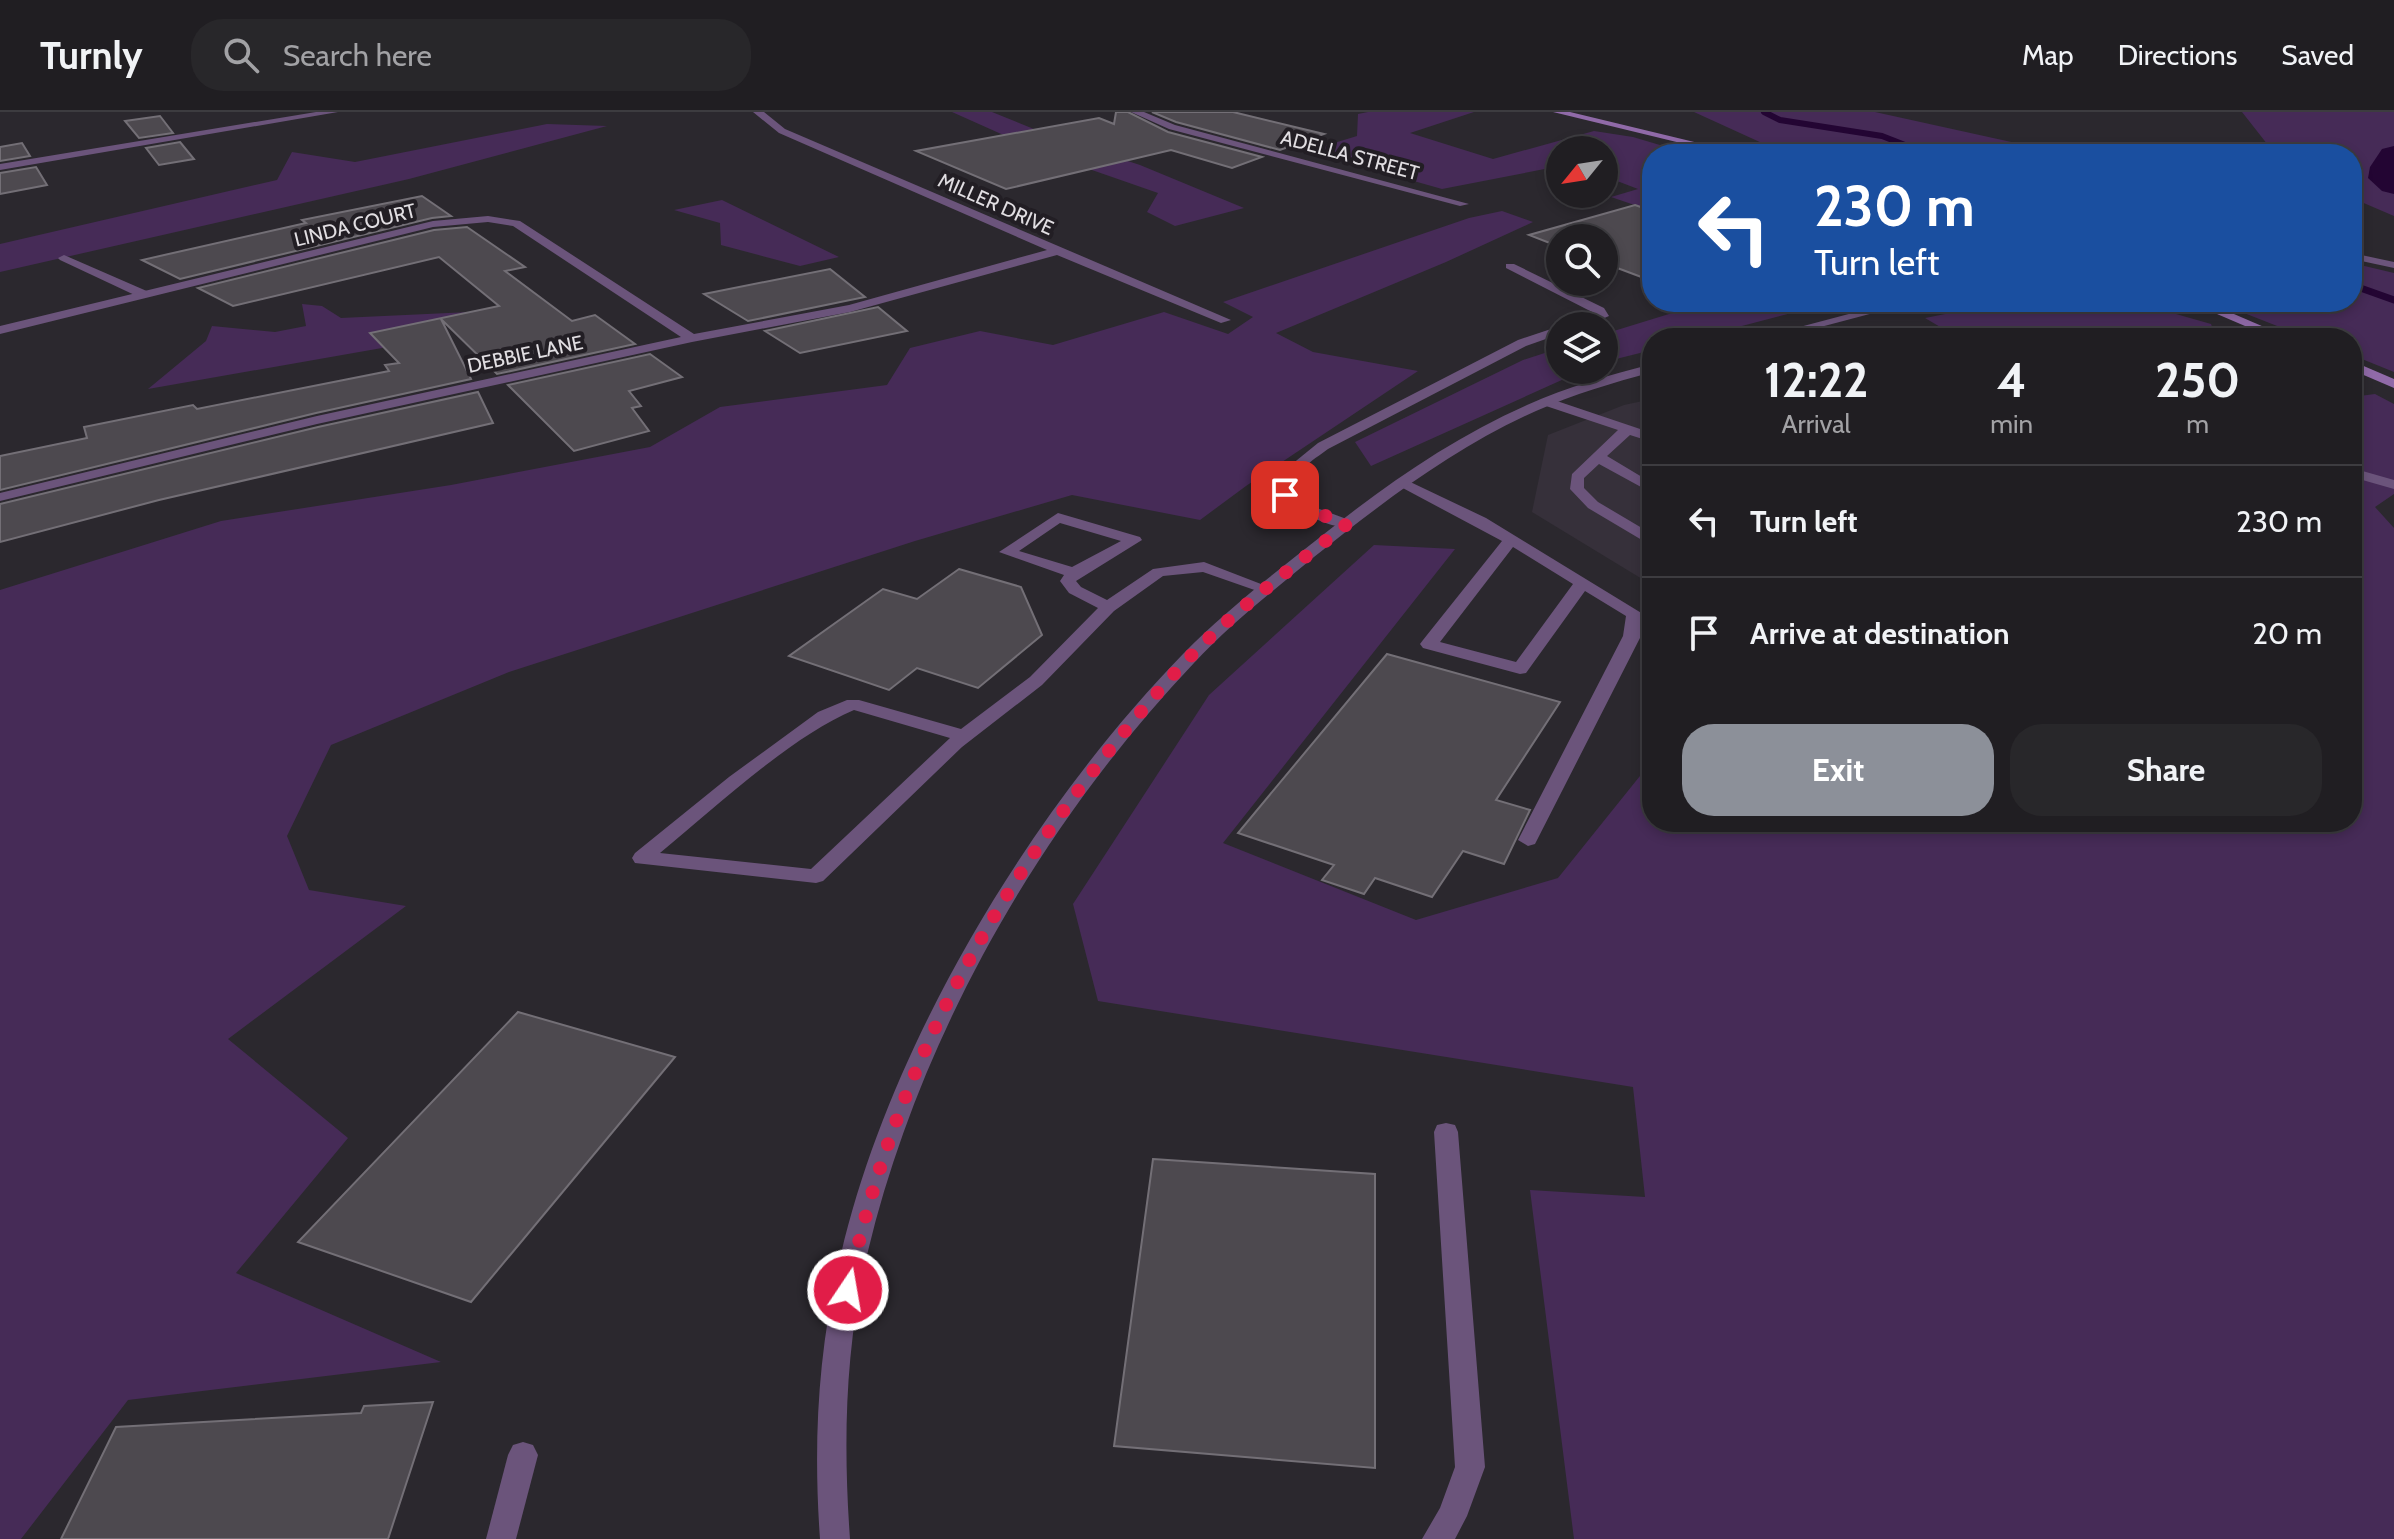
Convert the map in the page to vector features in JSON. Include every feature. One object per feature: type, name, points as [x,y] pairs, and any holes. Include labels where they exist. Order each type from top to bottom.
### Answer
[{"type":"main road","points":[[1558,112],[1696,144]]},
{"type":"main road","points":[[2220,312],[2259,328]]},
{"type":"main road","points":[[2362,370],[2394,384]]},
{"type":"street","points":[[0,167],[333,112]]},
{"type":"street","name":"MILLER DRIVE","points":[[758,112],[782,131],[1225,320]]},
{"type":"street","name":"ADELLA STREET","points":[[1136,112],[1172,127],[1464,204]]},
{"type":"street","name":"LINDA COURT","points":[[0,330],[433,224],[488,219],[516,223],[692,338]]},
{"type":"street","name":"DEBBIE LANE","points":[[0,497],[317,420],[692,338],[850,308],[1058,251]]},
{"type":"street","points":[[64,258],[145,295]]},
{"type":"street","points":[[2362,258],[2394,265]]},
{"type":"street","points":[[1510,266],[1601,312]]},
{"type":"street","points":[[1804,328],[1869,312]]},
{"type":"street","points":[[1347,524],[1301,507],[1285,495],[1287,477],[1302,461],[1323,446],[1522,343],[1546,335]]},
{"type":"street","points":[[835,1539],[829,1445],[837,1346],[859,1234],[888,1137],[950,995],[1018,874],[1057,817],[1174,673],[1266,589],[1347,524],[1404,483],[1515,415],[1642,371]]},
{"type":"street","points":[[1548,402],[1642,434]]},
{"type":"street","points":[[1642,426],[1628,429],[1577,477],[1577,489],[1593,505],[1642,535]]},
{"type":"street","points":[[1596,456],[1642,483]]},
{"type":"street","points":[[2362,475],[2394,485]]},
{"type":"street","points":[[1404,483],[1511,540],[1635,614],[1632,636],[1528,840]]},
{"type":"street","points":[[1074,573],[1007,552],[1058,518],[1134,540],[1074,573],[1068,581],[1075,590],[1108,607]]},
{"type":"street","points":[[1511,540],[1429,644],[1520,669],[1582,583]]},
{"type":"street","points":[[964,736],[853,704],[824,716],[736,781],[642,858],[816,876],[964,736],[1036,681],[1108,607],[1159,572],[1204,567],[1266,589]]},
{"type":"street","points":[[1437,1539],[1452,1516],[1470,1467],[1446,1132]]},
{"type":"street","points":[[501,1539],[523,1455]]},
{"type":"shaded area","points":[[952,112],[992,112],[1051,136],[1140,165],[1244,208],[1175,226],[1147,212],[1158,193],[1046,154]]},
{"type":"shaded area","points":[[1474,112],[1410,133],[1493,159],[1546,144],[1546,169],[1442,189],[1308,151],[1357,136],[1358,114]]},
{"type":"shaded area","points":[[1694,112],[1875,112],[2021,144],[1764,144]]},
{"type":"shaded area","points":[[2242,112],[2394,112],[2394,216],[2362,202],[2362,144],[2267,144]]},
{"type":"shaded area","points":[[547,124],[607,126],[409,179],[0,272],[0,244],[277,180],[292,152],[355,162]]},
{"type":"shaded area","points":[[1594,131],[1656,144],[1642,144],[1642,208],[1618,199],[1618,195],[1638,189],[1618,181],[1618,136],[1576,136]]},
{"type":"shaded area","points":[[722,200],[839,257],[800,266],[721,245],[720,223],[674,210]]},
{"type":"shaded area","points":[[1502,211],[1533,222],[1276,333],[1313,352],[1418,371],[1200,520],[1072,495],[915,541],[509,672],[331,745],[287,836],[309,890],[406,906],[228,1039],[348,1138],[236,1273],[441,1362],[128,1400],[21,1539],[0,1539],[0,590],[221,521],[451,485],[650,447],[720,407],[887,385],[910,348],[980,331],[1053,345],[1164,312],[1228,334],[1253,317],[1223,302],[1469,218]]},
{"type":"shaded area","points":[[2362,265],[2394,273],[2394,372],[2362,359],[2362,328],[2282,328],[2242,312],[2362,312]]},
{"type":"shaded area","points":[[302,304],[322,306],[341,318],[470,312],[382,348],[148,389],[206,341],[212,326],[275,332],[306,326]]},
{"type":"shaded area","points":[[1676,312],[1796,312],[1734,328],[1642,328],[1642,352],[1618,358],[1618,330]]},
{"type":"shaded area","points":[[1955,312],[2169,312],[2211,324],[2212,328],[1942,328],[1925,318]]},
{"type":"shaded area","points":[[1546,353],[1546,384],[1553,384],[1371,466],[1355,442],[1523,360]]},
{"type":"shaded area","points":[[2375,394],[2394,404],[2394,494],[2375,507],[2394,528],[2394,1539],[1574,1539],[1530,1190],[1645,1197],[1633,1087],[1098,1001],[1073,904],[1209,695],[1374,545],[1455,549],[1223,843],[1416,920],[1558,878],[1642,773],[1642,832],[2362,832],[2362,396]]},
{"type":"shaded area","points":[[1642,401],[1642,579],[1532,512],[1548,435],[1624,405]]},
{"type":"building","points":[[1116,112],[1128,112],[1168,132],[1262,157],[1232,168],[1171,150],[1006,189],[916,151],[1099,118],[1114,124]]},
{"type":"building","points":[[1152,112],[1233,112],[1324,134],[1280,150],[1176,122]]},
{"type":"building","points":[[160,116],[173,133],[139,138],[125,121]]},
{"type":"building","points":[[180,142],[194,159],[159,165],[146,148]]},
{"type":"building","points":[[22,143],[30,156],[0,161],[0,147]]},
{"type":"building","points":[[36,167],[47,185],[0,194],[0,173]]},
{"type":"building","points":[[422,196],[451,216],[180,279],[142,260],[306,223],[302,220]]},
{"type":"building","points":[[1635,205],[1642,207],[1642,277],[1618,268],[1618,224],[1568,224]]},
{"type":"building","points":[[467,227],[525,267],[505,271],[572,321],[595,315],[635,344],[497,374],[441,319],[471,379],[316,413],[0,490],[0,456],[87,438],[84,427],[193,405],[197,409],[389,371],[385,365],[399,363],[370,333],[499,306],[439,257],[233,306],[198,288],[434,230]]},
{"type":"building","points":[[1546,230],[1546,242],[1529,235]]},
{"type":"building","points":[[830,269],[865,297],[748,321],[704,294]]},
{"type":"building","points":[[878,307],[907,331],[800,353],[765,331]]},
{"type":"building","points":[[650,354],[682,377],[629,391],[641,406],[632,408],[649,431],[574,451],[508,385]]},
{"type":"building","points":[[478,392],[493,423],[159,500],[0,542],[0,504],[318,427]]},
{"type":"building","points":[[959,569],[1021,587],[1042,635],[978,688],[917,668],[889,690],[789,656],[883,589],[917,599]]},
{"type":"building","points":[[1387,654],[1560,702],[1496,800],[1530,810],[1504,864],[1463,851],[1432,897],[1375,878],[1364,894],[1322,880],[1334,865],[1238,833]]},
{"type":"building","points":[[518,1012],[675,1057],[471,1302],[298,1242]]},
{"type":"building","points":[[1153,1159],[1375,1174],[1375,1468],[1114,1446]]},
{"type":"building","points":[[433,1402],[388,1539],[61,1539],[116,1427],[361,1413],[364,1406]]},
{"type":"waterway","points":[[1764,112],[1780,120],[1882,136],[1902,144]]},
{"type":"waterway","points":[[2394,156],[2385,178],[2394,184]]},
{"type":"waterway","points":[[2362,289],[2394,300]]},
{"type":"route","points":[[848,1290],[859,1234],[888,1137],[955,983],[1018,874],[1057,817],[1174,673],[1266,589],[1347,524],[1301,507],[1285,495]]}]
